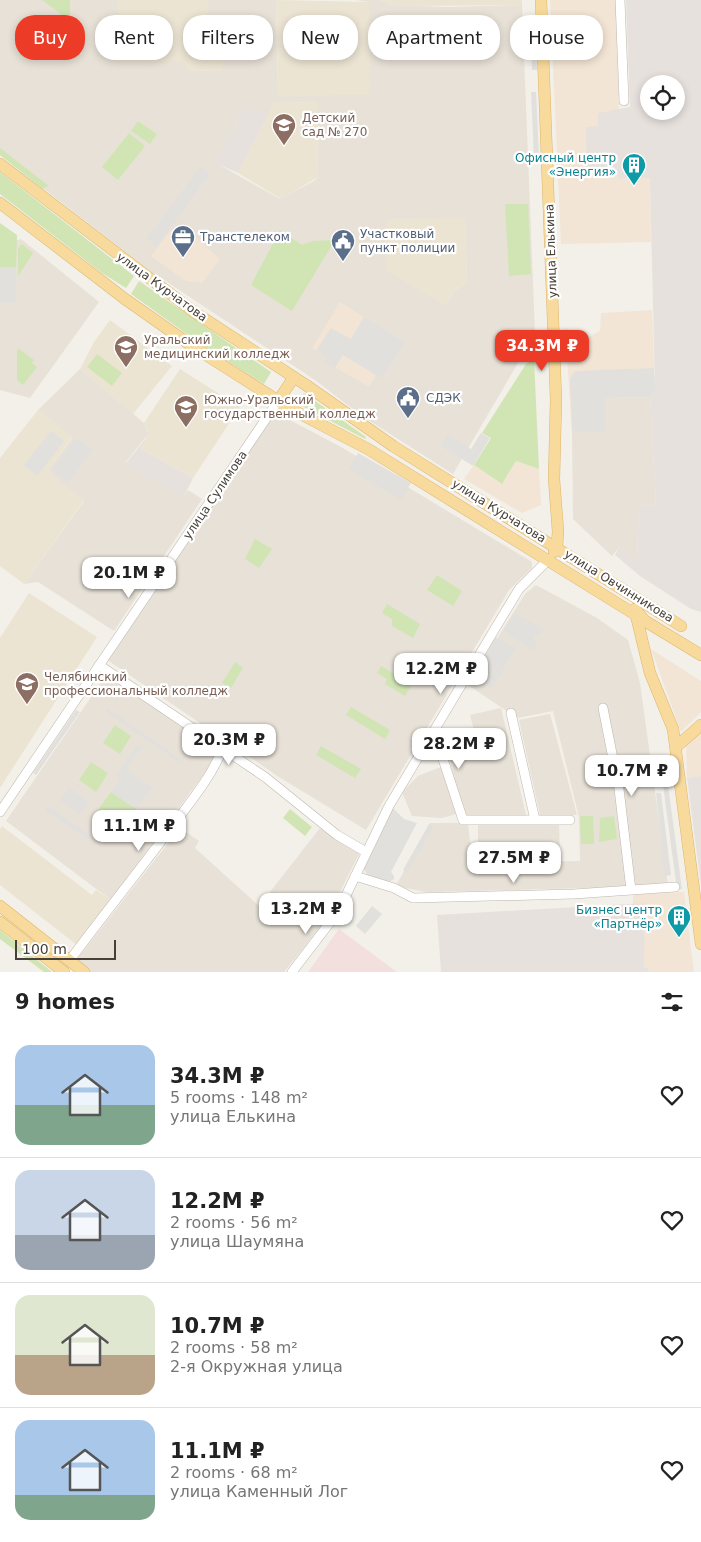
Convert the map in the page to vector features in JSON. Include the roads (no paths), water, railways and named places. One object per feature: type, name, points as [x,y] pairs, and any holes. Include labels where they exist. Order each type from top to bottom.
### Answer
[{"type":"main road","name":"улица Елькина","points":[[541,0],[556,390],[554,478],[557,547]]},
{"type":"main road","name":"улица Курчатова","points":[[0,164],[194,312],[294,377],[393,446],[557,547]]},
{"type":"main road","name":"улица Курчатова","points":[[0,203],[158,323],[278,401],[368,449],[549,559]]},
{"type":"main road","points":[[278,401],[294,377]]},
{"type":"main road","points":[[549,559],[557,547]]},
{"type":"main road","name":"улица Овчинникова","points":[[557,547],[681,626]]},
{"type":"main road","name":"улица Овчинникова","points":[[549,559],[701,655]]},
{"type":"main road","points":[[606,578],[641,618],[650,673],[670,718],[676,747],[701,944]]},
{"type":"main road","points":[[676,747],[701,725]]},
{"type":"main road","points":[[0,906],[84,972]]},
{"type":"main road","points":[[0,922],[64,972]]},
{"type":"street","points":[[620,0],[624,101]]},
{"type":"street","name":"улица Сулимова","points":[[0,812],[278,401]]},
{"type":"street","points":[[292,972],[334,918],[366,852],[427,740],[519,590],[549,559]]},
{"type":"street","points":[[99,666],[265,777],[337,835],[366,852]]},
{"type":"street","points":[[603,708],[619,789],[631,890]]},
{"type":"street","points":[[512,713],[535,820]]},
{"type":"street","points":[[427,740],[441,753],[463,820],[570,820]]},
{"type":"street","points":[[70,960],[202,787],[216,765],[222,750]]},
{"type":"street","points":[[355,876],[394,888],[412,898],[574,894],[675,887]]},
{"type":"place","name":"Детский сад № 270","points":[[284,146]]},
{"type":"place","name":"Офисный центр «Энергия»","points":[[634,186]]},
{"type":"place","name":"Транстелеком","points":[[183,258]]},
{"type":"place","name":"Участковый пункт полиции","points":[[343,262]]},
{"type":"place","name":"Уральский медицинский колледж","points":[[126,368]]},
{"type":"place","name":"СДЭК","points":[[408,419]]},
{"type":"place","name":"Южно-Уральский государственный колледж","points":[[186,428]]},
{"type":"place","name":"Челябинский профессиональный колледж","points":[[27,705]]},
{"type":"place","name":"Бизнес центр «Партнёр»","points":[[679,938]]}]
